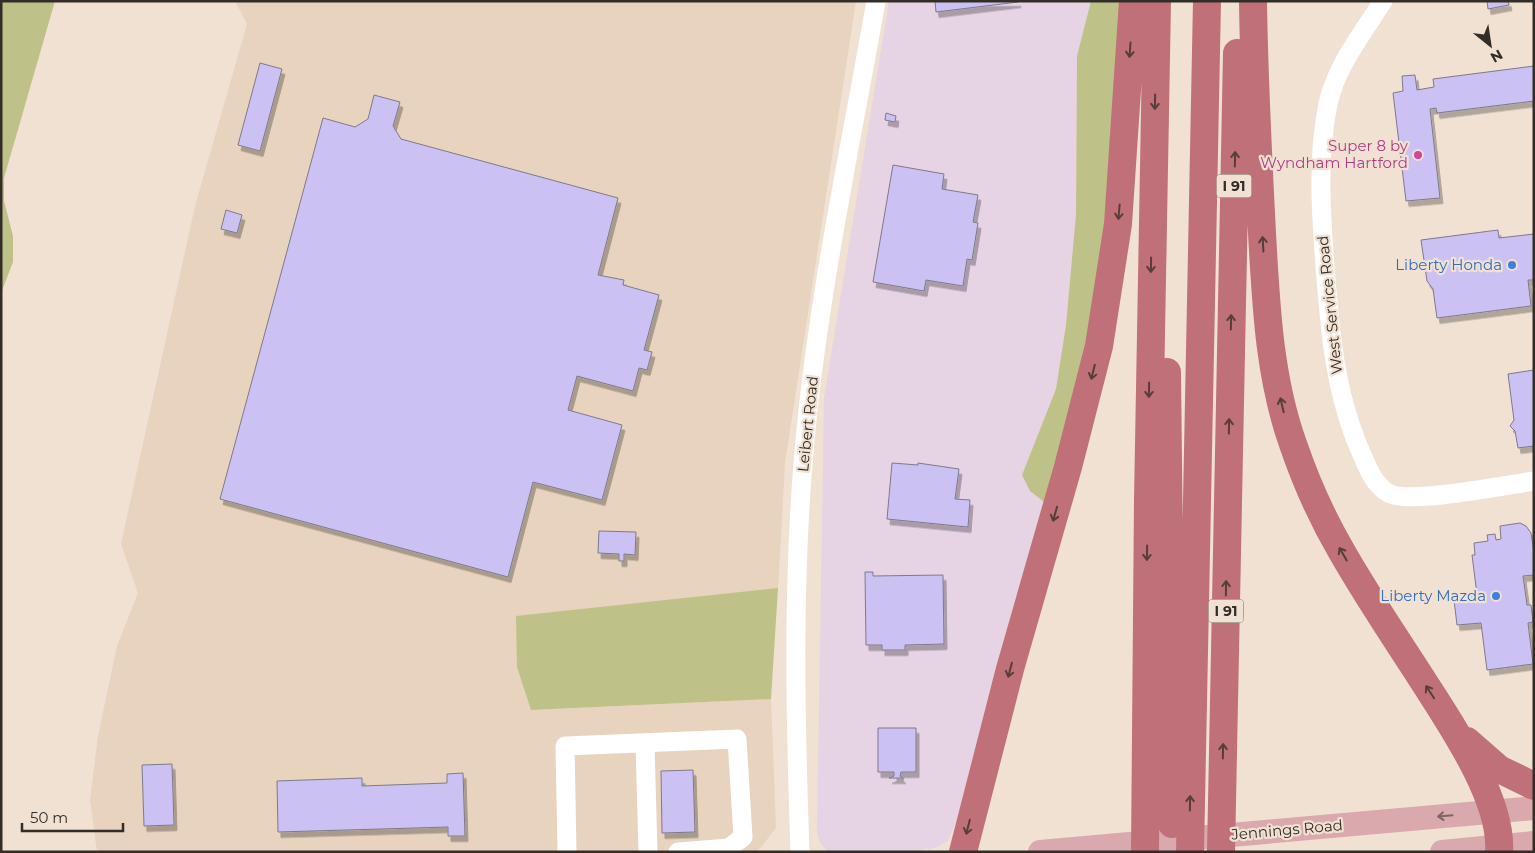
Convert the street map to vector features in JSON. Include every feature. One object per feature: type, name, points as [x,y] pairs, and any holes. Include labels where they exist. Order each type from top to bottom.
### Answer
[{"type":"highway","points":[[964,852],[1010,669],[1068,467],[1099,346],[1118,224],[1133,1]]},
{"type":"highway","points":[[1145,852],[1151,300],[1157,1]]},
{"type":"highway","points":[[1171,752],[1177,705],[1191,1]]},
{"type":"highway","points":[[1190,852],[1207,1]]},
{"type":"highway","name":"I 91","points":[[1221,852],[1238,1]]},
{"type":"highway","points":[[1253,1],[1257,147],[1266,311],[1272,358],[1286,422],[1312,493],[1342,552],[1449,722],[1478,774],[1494,812],[1499,849]]},
{"type":"highway","points":[[1151,300],[1163,349],[1168,386],[1172,852]]},
{"type":"highway","points":[[1449,722],[1476,750],[1498,769],[1534,786]]},
{"type":"main road","name":"Jennings Road","points":[[1040,852],[1534,808]]},
{"type":"main road","points":[[1442,852],[1499,849],[1534,843]]},
{"type":"street","name":"Leibert Road","points":[[800,852],[795,618],[806,431],[822,305],[876,1]]},
{"type":"street","name":"West Service Road","points":[[1383,1],[1342,66],[1328,103],[1321,169],[1322,234],[1331,346],[1336,377],[1351,431],[1371,475],[1378,485],[1390,494],[1419,497],[1534,481]]},
{"type":"street","points":[[568,852],[565,746],[737,739],[743,837],[730,848],[678,852]]},
{"type":"street","points":[[645,744],[648,852]]},
{"type":"shaded area","points":[[235,1],[856,1],[785,463],[778,590],[531,710],[771,699],[776,828],[757,852],[97,852],[90,800],[98,736],[117,646],[138,593],[121,544],[195,206],[247,24]]},
{"type":"shaded area","points":[[889,1],[1091,1],[1077,56],[1076,214],[1066,325],[1056,389],[1022,475],[1047,504],[1010,618],[957,819],[948,841],[935,848],[905,852],[827,852],[820,842],[817,832],[824,398]]},
{"type":"green space","points":[[1,1],[55,1],[4,178],[4,201],[13,236],[13,262],[1,293]]},
{"type":"green space","points":[[1091,1],[1120,1],[1104,230],[1095,308],[1047,504],[1030,491],[1022,475],[1056,389],[1066,325],[1076,214],[1077,56]]},
{"type":"green space","points":[[778,588],[771,699],[531,710],[517,667],[516,616]]},
{"type":"building","points":[[935,1],[1018,1],[1018,2],[936,12]]},
{"type":"building","points":[[1487,1],[1508,1],[1509,5],[1488,9]]},
{"type":"building","points":[[260,63],[282,69],[260,151],[238,145]]},
{"type":"building","name":"Super 8 by Wyndham Hartford","points":[[1534,66],[1534,101],[1437,113],[1436,108],[1430,109],[1440,198],[1406,201],[1393,93],[1403,91],[1402,76],[1415,75],[1417,90],[1434,87],[1433,79]]},
{"type":"building","points":[[374,95],[400,102],[393,126],[401,139],[618,198],[598,275],[624,280],[623,285],[659,295],[644,350],[652,352],[647,370],[639,368],[633,391],[577,376],[568,410],[622,425],[602,500],[533,482],[508,577],[220,499],[323,118],[355,127],[368,119]]},
{"type":"building","points":[[886,113],[896,116],[895,122],[885,120]]},
{"type":"building","points":[[893,165],[944,174],[942,189],[978,195],[973,222],[978,223],[972,260],[967,259],[963,286],[926,280],[924,291],[873,282]]},
{"type":"building","points":[[226,210],[242,215],[237,233],[221,229]]},
{"type":"building","points":[[1498,230],[1499,238],[1534,234],[1534,280],[1528,280],[1531,306],[1437,318],[1433,289],[1427,281],[1421,240]]},
{"type":"building","points":[[1534,370],[1534,446],[1518,448],[1515,431],[1510,426],[1514,420],[1508,374]]},
{"type":"building","points":[[892,463],[918,465],[918,463],[959,469],[955,499],[970,500],[968,527],[887,519]]},
{"type":"building","name":"Liberty Mazda","points":[[1520,523],[1526,526],[1531,533],[1534,552],[1534,575],[1523,576],[1527,605],[1531,605],[1533,622],[1528,623],[1533,664],[1487,670],[1481,623],[1457,625],[1454,600],[1477,595],[1472,555],[1475,555],[1474,543],[1488,541],[1487,535],[1495,534],[1496,540],[1501,539],[1500,526]]},
{"type":"building","points":[[599,531],[636,532],[635,555],[624,554],[624,561],[619,561],[619,554],[598,553]]},
{"type":"building","points":[[865,572],[873,572],[873,576],[943,575],[944,644],[905,645],[905,650],[882,650],[882,645],[866,645]]},
{"type":"building","points":[[878,728],[916,728],[916,772],[901,772],[900,776],[903,778],[889,778],[894,776],[894,772],[878,772]]},
{"type":"building","points":[[172,764],[174,825],[144,826],[142,765]]},
{"type":"building","points":[[693,770],[695,832],[662,833],[661,771]]},
{"type":"building","points":[[463,773],[465,836],[448,836],[448,827],[278,832],[277,781],[362,778],[362,786],[447,783],[447,774]]},
{"type":"place","name":"Super 8 by Wyndham Hartford","points":[[1418,155]]},
{"type":"place","name":"Liberty Honda","points":[[1512,265]]},
{"type":"place","name":"Liberty Mazda","points":[[1496,596]]}]
